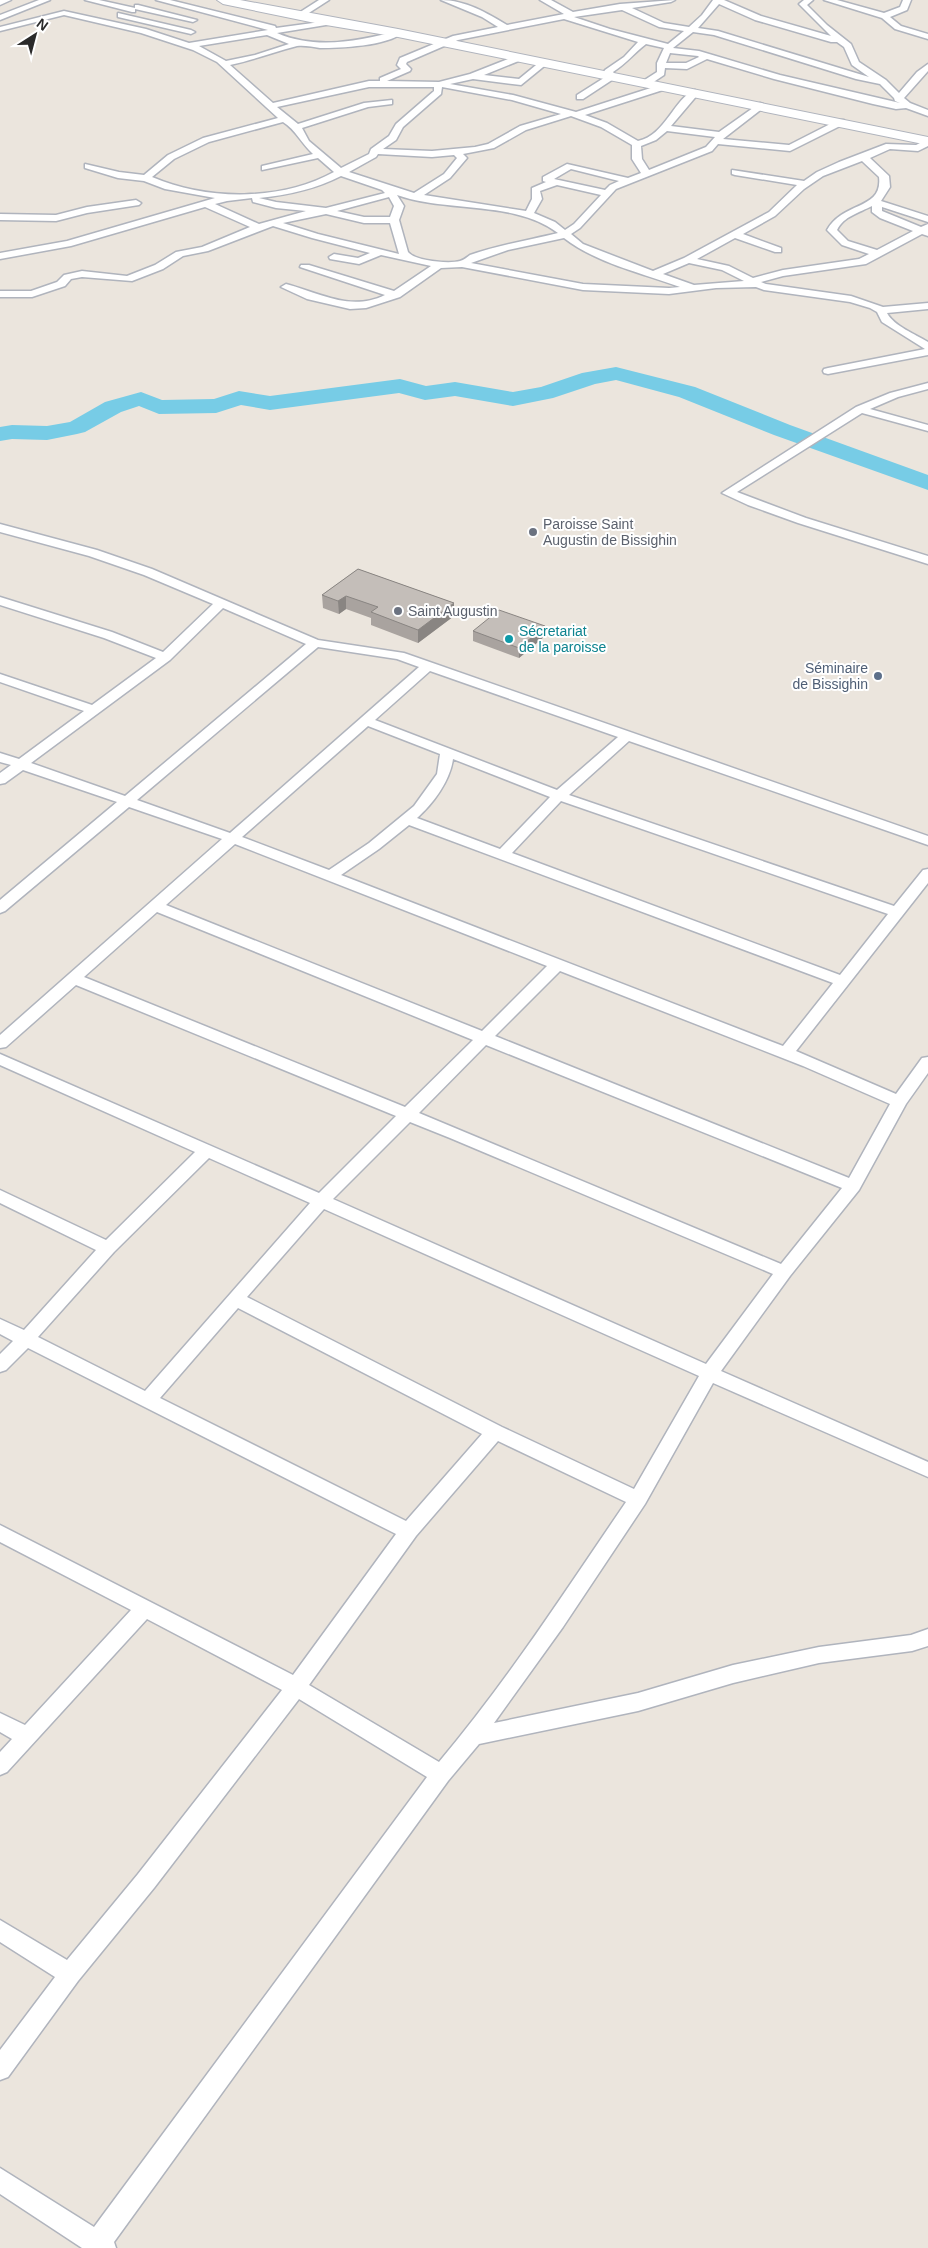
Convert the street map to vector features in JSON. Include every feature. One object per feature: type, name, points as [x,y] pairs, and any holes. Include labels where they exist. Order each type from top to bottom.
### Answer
[{"type":"street","points":[[0,3],[7,0]]},
{"type":"street","points":[[0,18],[46,0]]},
{"type":"street","points":[[90,0],[199,22]]},
{"type":"street","points":[[105,22],[151,0]]},
{"type":"street","points":[[160,0],[281,29]]},
{"type":"street","points":[[223,0],[298,16],[398,33],[927,139]]},
{"type":"street","points":[[306,0],[322,2]]},
{"type":"street","points":[[445,0],[485,15],[505,28]]},
{"type":"street","points":[[544,0],[558,5],[568,15],[607,31],[668,48],[707,56],[821,88],[892,105],[907,105]]},
{"type":"street","points":[[640,0],[650,2]]},
{"type":"street","points":[[271,106],[369,84],[407,69],[400,64],[403,60],[442,42],[568,15],[670,0]]},
{"type":"street","points":[[656,44],[651,32],[656,15],[670,0]]},
{"type":"street","points":[[646,83],[662,73],[661,65],[668,48],[703,19],[718,0],[745,13],[841,42]]},
{"type":"street","points":[[809,0],[803,4],[804,6],[851,50],[855,63],[883,82],[907,105],[928,113]]},
{"type":"street","points":[[828,0],[885,16],[893,24],[928,37]]},
{"type":"street","points":[[885,16],[904,8],[907,0]]},
{"type":"street","points":[[298,16],[322,2]]},
{"type":"street","points":[[620,6],[656,15],[670,27],[703,30],[859,77],[883,82]]},
{"type":"street","points":[[143,31],[196,10]]},
{"type":"street","points":[[0,29],[62,13],[143,31],[194,46],[214,55],[236,77],[284,119],[296,127],[305,142],[340,172],[389,191],[529,214],[552,224],[580,246],[694,288]]},
{"type":"street","points":[[121,14],[214,40]]},
{"type":"street","points":[[194,46],[214,40],[332,22]]},
{"type":"street","points":[[751,44],[790,27]]},
{"type":"street","points":[[229,29],[254,34]]},
{"type":"street","points":[[267,32],[299,44]]},
{"type":"street","points":[[224,64],[257,57],[299,44],[356,43],[385,38],[398,33]]},
{"type":"street","points":[[612,76],[608,72],[627,59],[633,50],[644,41]]},
{"type":"street","points":[[661,65],[687,66],[707,56]]},
{"type":"street","points":[[438,84],[474,76],[518,58]]},
{"type":"street","points":[[474,76],[520,82],[544,63]]},
{"type":"street","points":[[898,98],[913,84],[914,78],[928,67]]},
{"type":"street","points":[[606,106],[580,97],[612,76]]},
{"type":"street","points":[[369,84],[438,84],[513,98],[573,114],[604,125],[636,144],[647,143],[665,128],[682,105],[695,93]]},
{"type":"street","points":[[0,256],[68,244],[226,198],[289,191],[315,184],[368,158],[374,151],[393,138],[399,126],[438,92],[438,84]]},
{"type":"street","points":[[374,151],[432,154],[486,148],[524,128],[606,106],[663,87]]},
{"type":"street","points":[[296,127],[367,105],[389,102]]},
{"type":"street","points":[[462,264],[472,258],[506,248],[564,235],[577,226],[607,193],[626,180],[707,150],[719,138],[760,106]]},
{"type":"street","points":[[146,178],[171,157],[206,140],[284,119]]},
{"type":"street","points":[[665,128],[790,148],[841,122]]},
{"type":"street","points":[[654,274],[688,260],[777,210],[805,184],[842,164],[889,146],[918,148],[927,139]]},
{"type":"street","points":[[636,144],[637,159],[646,173]]},
{"type":"street","points":[[416,196],[447,176],[462,158],[458,152]]},
{"type":"street","points":[[266,168],[319,155]]},
{"type":"street","points":[[864,157],[886,179],[876,203],[878,212],[884,216],[926,230]]},
{"type":"street","points":[[88,166],[118,175],[146,178],[165,186],[226,198]]},
{"type":"street","points":[[607,193],[546,179],[570,166],[626,180]]},
{"type":"street","points":[[735,172],[805,184]]},
{"type":"street","points":[[529,214],[538,200],[535,190],[556,182]]},
{"type":"street","points":[[0,294],[32,294],[61,284],[68,277],[82,274],[128,279],[168,263],[180,254],[205,249],[258,227],[296,216],[326,211],[389,191]]},
{"type":"street","points":[[389,191],[399,206],[394,220],[403,253],[408,259]]},
{"type":"street","points":[[247,196],[276,205],[326,211],[364,220],[394,220]]},
{"type":"street","points":[[0,216],[56,218],[87,210],[136,203]]},
{"type":"street","points":[[878,254],[846,243],[837,237],[832,230],[839,220],[850,213],[876,203],[928,219]]},
{"type":"street","points":[[206,204],[258,227]]},
{"type":"street","points":[[274,223],[378,253],[439,265],[462,264],[583,288],[669,291],[753,283],[783,272],[855,264],[926,230]]},
{"type":"street","points":[[733,234],[778,250]]},
{"type":"street","points":[[334,256],[359,261],[378,253]]},
{"type":"street","points":[[688,260],[725,268],[753,283],[775,290],[851,299],[881,310],[928,306]]},
{"type":"street","points":[[286,287],[315,299],[346,306],[365,306],[396,295],[439,265]]},
{"type":"street","points":[[305,267],[396,295]]},
{"type":"street","points":[[881,310],[886,320],[928,347]]},
{"type":"street","points":[[828,370],[928,352]]},
{"type":"street","points":[[928,386],[894,394],[860,409],[799,446],[728,493],[761,507],[832,531],[928,560]]},
{"type":"street","points":[[860,409],[908,424],[928,428]]},
{"type":"street","points":[[0,528],[120,562],[222,602],[315,643],[399,656],[928,841]]},
{"type":"street","points":[[0,601],[108,635],[166,657]]},
{"type":"street","points":[[0,780],[166,657],[222,602]]},
{"type":"street","points":[[0,908],[315,643]]},
{"type":"street","points":[[0,1043],[428,666]]},
{"type":"street","points":[[0,678],[94,710]]},
{"type":"street","points":[[366,721],[559,796],[897,912]]},
{"type":"street","points":[[502,855],[559,796],[628,735]]},
{"type":"street","points":[[330,876],[374,846],[420,809],[444,774],[447,751]]},
{"type":"street","points":[[0,757],[232,838],[786,1052],[899,1102]]},
{"type":"street","points":[[407,819],[842,981]]},
{"type":"street","points":[[786,1052],[928,873]]},
{"type":"street","points":[[155,906],[853,1186]]},
{"type":"street","points":[[148,1400],[237,1300],[321,1201],[557,965]]},
{"type":"street","points":[[73,978],[408,1114],[784,1272]]},
{"type":"street","points":[[0,1059],[928,1470]]},
{"type":"street","points":[[0,2180],[99,2247],[441,1774],[473,1736],[556,1621],[638,1499],[709,1374],[784,1272],[853,1186],[899,1102],[928,1062]]},
{"type":"street","points":[[0,1365],[108,1248],[206,1151]]},
{"type":"street","points":[[0,1196],[108,1248]]},
{"type":"street","points":[[237,1300],[495,1432],[638,1499]]},
{"type":"street","points":[[0,1326],[409,1531]]},
{"type":"street","points":[[0,2068],[70,1974],[146,1881],[296,1687],[409,1531],[495,1432]]},
{"type":"street","points":[[0,1533],[296,1687],[441,1774]]},
{"type":"street","points":[[0,1766],[145,1608]]},
{"type":"street","points":[[473,1736],[638,1702],[732,1674],[819,1655],[912,1643],[928,1637]]},
{"type":"street","points":[[0,1722],[27,1737]]},
{"type":"street","points":[[0,1930],[70,1974]]},
{"type":"building","points":[[358,569],[454,603],[418,630],[371,612],[378,607],[346,596],[338,601],[322,595]]},
{"type":"building","points":[[499,610],[545,626],[519,648],[473,631]]},
{"type":"waterway","points":[[0,434],[12,432],[47,433],[77,427],[113,407],[141,399],[159,407],[216,406],[239,398],[270,403],[400,386],[425,393],[455,389],[513,399],[545,393],[590,378],[616,373],[687,392],[782,430],[928,483]]},
{"type":"place","name":"Paroisse Saint Augustin de Bissighin","points":[[533,532]]},
{"type":"place","name":"Saint Augustin","points":[[398,611]]},
{"type":"place","name":"Sécretariat de la paroisse","points":[[509,639]]},
{"type":"place","name":"Séminaire de Bissighin","points":[[878,676]]}]
